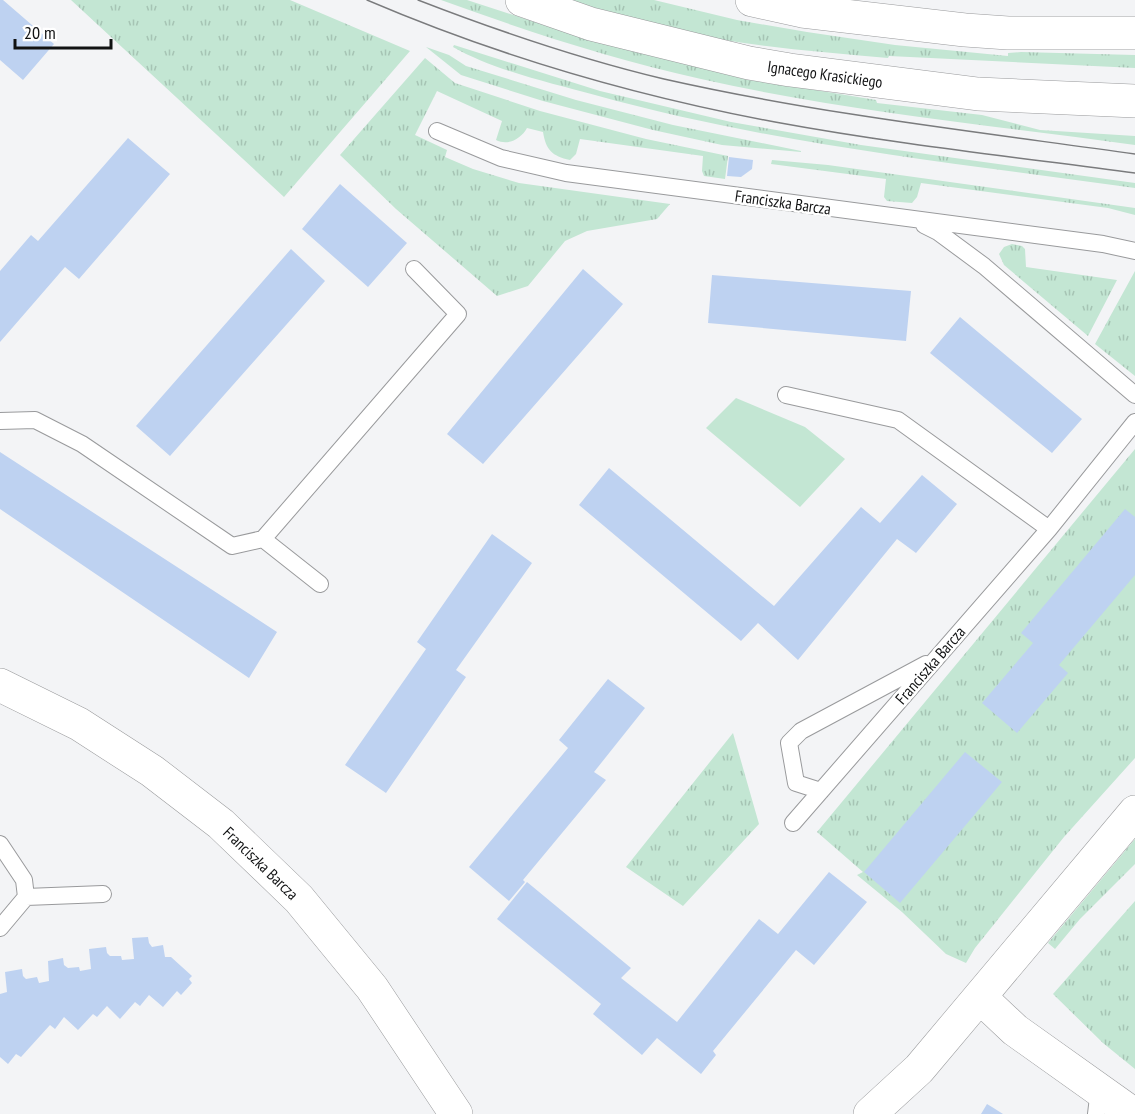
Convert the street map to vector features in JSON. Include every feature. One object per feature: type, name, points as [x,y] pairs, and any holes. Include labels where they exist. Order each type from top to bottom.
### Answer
[{"type":"street","name":"Ignacego Krasickiego","points":[[522,0],[591,24],[749,63],[790,70],[978,94],[1135,101]]},
{"type":"street","points":[[752,0],[965,30],[1008,33],[1135,33]]},
{"type":"street","name":"Franciszka Barcza","points":[[0,685],[79,724],[152,771],[220,824],[299,898],[372,988],[456,1114]]},
{"type":"street","points":[[870,1114],[919,1069],[1135,812]]},
{"type":"street","points":[[981,998],[1097,1102],[1134,1114]]},
{"type":"lane","name":"Franciszka Barcza","points":[[437,131],[501,158],[566,173],[1103,244],[1135,251]]},
{"type":"lane","points":[[914,219],[938,232],[984,266],[1135,395]]},
{"type":"lane","points":[[0,421],[35,420],[82,444],[232,546],[263,539],[458,314],[414,269]]},
{"type":"lane","points":[[786,395],[898,420],[1049,529]]},
{"type":"lane","name":"Franciszka Barcza","points":[[793,823],[1049,529],[1135,422]]},
{"type":"lane","points":[[263,539],[320,584]]},
{"type":"lane","points":[[821,791],[796,783],[789,743],[801,730],[935,660]]},
{"type":"lane","points":[[0,844],[24,880],[26,897],[0,928]]},
{"type":"lane","points":[[26,897],[103,894]]},
{"type":"green space","points":[[71,0],[290,0],[410,51],[284,197]]},
{"type":"green space","points":[[441,0],[467,0],[593,41],[743,78],[876,100],[877,103],[982,115],[1040,130],[1135,136],[1135,145],[862,109],[701,79],[602,53]]},
{"type":"green space","points":[[568,0],[654,0],[737,20],[807,32],[895,45],[1008,56],[1008,53],[1021,52],[1135,55],[1135,68],[889,56],[888,58],[765,46],[684,32]]},
{"type":"green space","points":[[454,45],[600,91],[731,122],[861,145],[1135,183],[1135,188],[931,161],[728,127],[661,112],[522,75],[486,63],[453,47]]},
{"type":"green space","points":[[426,47],[449,55],[466,66],[576,100],[673,125],[801,152],[722,145],[653,130],[543,101],[461,75]]},
{"type":"green space","points":[[425,58],[455,83],[540,111],[646,139],[728,156],[725,179],[704,176],[703,156],[580,139],[576,154],[570,160],[548,148],[543,132],[527,128],[514,140],[501,142],[496,140],[502,121],[437,91],[415,135],[447,150],[445,157],[473,169],[519,183],[670,204],[657,219],[587,231],[565,241],[528,286],[497,296],[396,209],[340,155]]},
{"type":"green space","points":[[772,160],[828,165],[1135,208],[1135,215],[1108,208],[921,183],[917,197],[912,203],[887,201],[884,197],[886,179],[771,164]]},
{"type":"green space","points":[[1012,244],[1025,249],[1026,267],[1117,280],[1088,336],[1004,265],[999,254],[1004,247]]},
{"type":"green space","points":[[1135,271],[1135,376],[1095,344]]},
{"type":"green space","points":[[736,398],[805,427],[845,459],[800,507],[706,428]]},
{"type":"green space","points":[[1135,449],[1135,758],[1064,837],[975,948],[966,963],[946,954],[902,912],[857,875],[863,872],[817,832]]},
{"type":"green space","points":[[733,733],[759,824],[683,906],[626,867]]},
{"type":"green space","points":[[1135,839],[1135,864],[1080,919],[1055,949],[1048,943]]},
{"type":"green space","points":[[1135,901],[1135,1069],[1103,1043],[1053,994]]},
{"type":"building","points":[[0,0],[3,0],[54,44],[23,80],[0,60]]},
{"type":"building","points":[[128,138],[170,174],[79,279],[65,267],[0,342],[0,271],[31,235],[38,241]]},
{"type":"building","points":[[729,157],[753,160],[752,169],[741,177],[727,176]]},
{"type":"building","points":[[340,184],[407,243],[368,287],[302,229]]},
{"type":"building","points":[[291,249],[325,281],[170,456],[136,426]]},
{"type":"building","points":[[583,269],[623,304],[483,464],[447,434]]},
{"type":"building","points":[[712,275],[911,291],[906,341],[708,323]]},
{"type":"building","points":[[960,317],[1082,419],[1052,453],[930,353]]},
{"type":"building","points":[[0,452],[277,632],[249,678],[0,509]]},
{"type":"building","points":[[609,468],[774,606],[861,507],[880,523],[922,475],[957,504],[916,553],[897,539],[798,660],[758,623],[741,641],[579,505]]},
{"type":"building","points":[[1125,509],[1135,517],[1135,575],[1059,665],[1068,673],[1017,733],[982,703],[1033,643],[1021,633]]},
{"type":"building","points":[[492,534],[532,563],[456,670],[466,677],[386,793],[345,765],[426,649],[417,642]]},
{"type":"building","points":[[608,679],[645,708],[594,772],[606,780],[523,880],[525,882],[509,901],[469,867],[568,748],[559,740]]},
{"type":"building","points":[[965,752],[1002,782],[900,903],[864,872]]},
{"type":"building","points":[[829,872],[867,902],[814,965],[796,950],[713,1051],[716,1055],[701,1074],[657,1038],[642,1055],[593,1014],[601,1004],[497,919],[527,882],[631,968],[621,978],[677,1022],[759,919],[778,934]]},
{"type":"building","points":[[148,937],[152,947],[163,945],[165,957],[171,957],[192,976],[189,979],[192,983],[181,995],[177,991],[163,1007],[149,995],[140,1006],[135,1002],[120,1019],[107,1006],[97,1017],[93,1014],[78,1030],[64,1017],[55,1029],[50,1025],[21,1057],[16,1054],[8,1064],[0,1057],[0,994],[7,992],[5,972],[22,969],[26,979],[37,977],[39,983],[49,981],[48,961],[63,958],[64,965],[68,968],[79,967],[80,971],[91,969],[89,949],[106,947],[110,956],[121,956],[122,960],[134,959],[132,938]]},
{"type":"building","points":[[987,1104],[992,1107],[1003,1114],[981,1114]]},
{"type":"tram line","points":[[367,0],[466,39],[517,56],[619,87],[723,112],[865,137],[1135,173]]},
{"type":"tram line","points":[[418,0],[540,44],[664,79],[840,112],[1135,154]]}]
